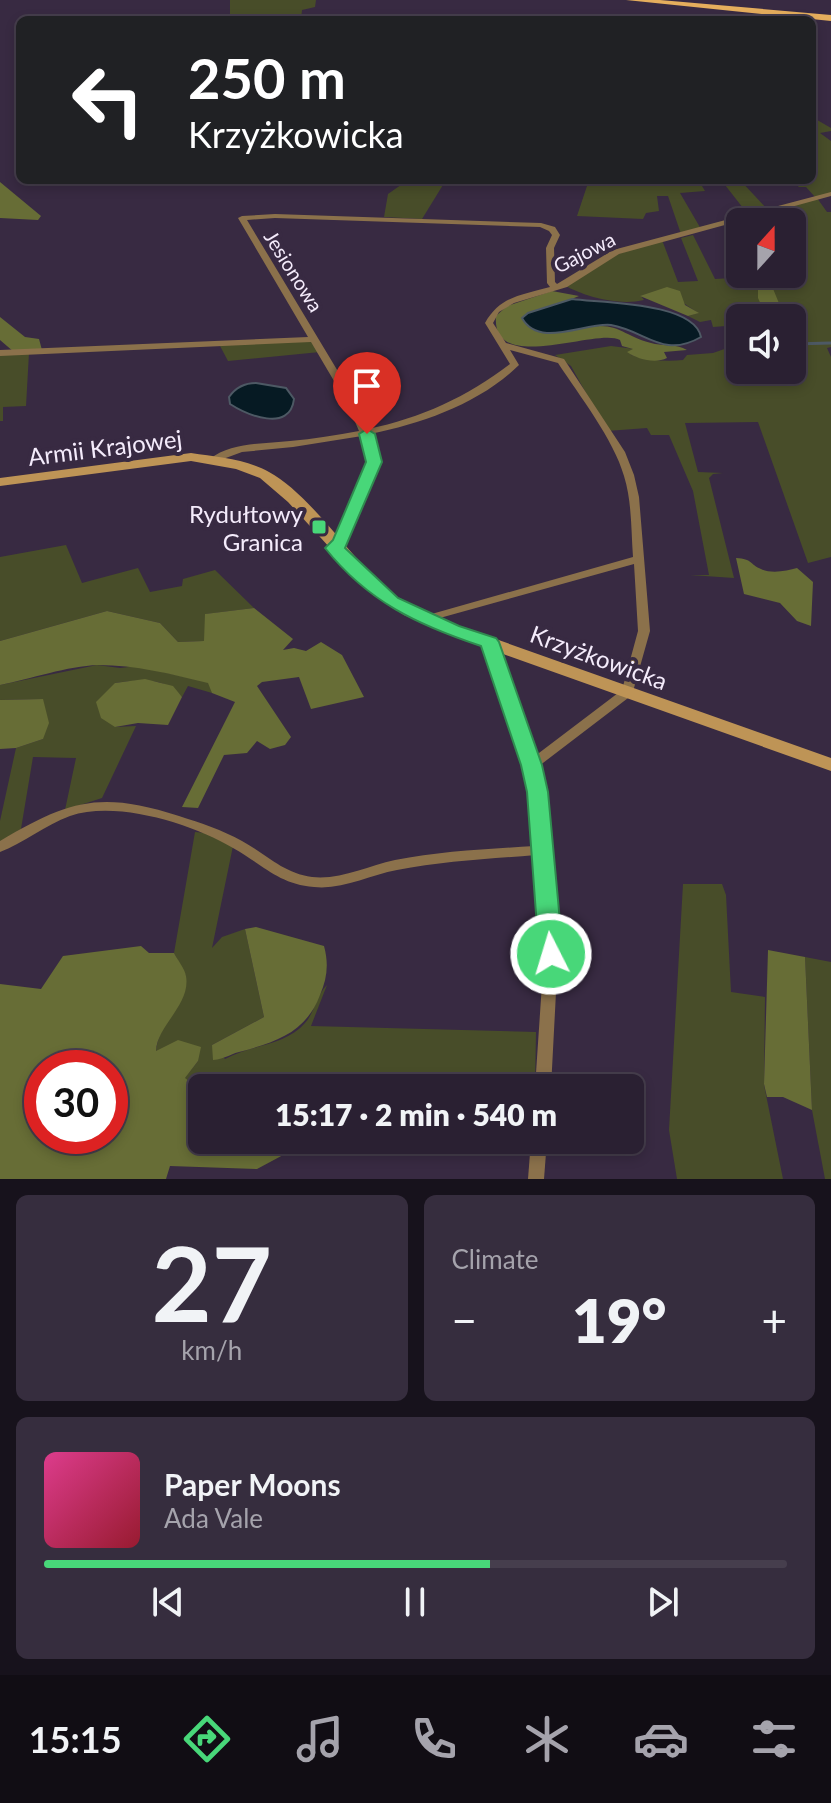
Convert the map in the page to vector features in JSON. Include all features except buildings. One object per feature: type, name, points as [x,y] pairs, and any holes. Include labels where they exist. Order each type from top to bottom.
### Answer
[{"type":"main road","points":[[630,0],[809,16]]},
{"type":"street","name":"Gajowa","points":[[515,365],[489,323],[496,310],[511,301],[555,287],[616,252],[831,194]]},
{"type":"street","name":"Jesionowa","points":[[334,548],[341,543],[374,462],[367,434],[242,218],[275,216],[541,225],[552,229],[556,235],[550,248],[551,283],[555,287]]},
{"type":"street","points":[[0,353],[313,339]]},
{"type":"street","points":[[503,345],[561,361],[620,452],[634,497],[644,631],[628,692],[532,765]]},
{"type":"street","points":[[215,459],[236,451],[367,434],[458,404],[515,365],[538,354]]},
{"type":"street","name":"Armii Krajowej","points":[[0,482],[191,457],[215,459]]},
{"type":"street","name":"Krzyżkowicka","points":[[215,459],[253,469],[272,481],[302,508],[334,548],[379,592],[425,619],[831,765]]},
{"type":"street","points":[[425,619],[639,559]]},
{"type":"street","points":[[489,642],[532,765],[537,792],[551,954],[544,1074]]},
{"type":"street","points":[[0,847],[56,817],[107,803],[158,814],[215,833],[243,848],[273,872],[288,879],[317,883],[337,883],[393,865],[541,850]]},
{"type":"street","points":[[536,1179],[538,1154]]},
{"type":"green space","points":[[230,0],[316,0],[315,7],[302,10],[301,16],[230,16]]},
{"type":"green space","points":[[816,119],[831,128],[831,131],[820,133],[831,141],[831,194],[817,198],[827,212],[831,212],[831,347],[827,348],[831,357],[831,557],[808,563],[758,422],[685,423],[698,472],[723,473],[713,474],[709,478],[734,578],[690,575],[709,575],[693,491],[669,435],[651,435],[647,428],[607,431],[571,366],[555,355],[611,346],[635,349],[631,355],[663,361],[683,360],[687,355],[726,348],[726,384],[806,384],[806,304],[726,304],[726,326],[713,327],[711,320],[700,322],[688,316],[698,313],[665,294],[641,296],[644,300],[634,302],[613,301],[592,297],[564,285],[602,259],[662,240],[678,282],[698,281],[681,238],[693,235],[715,279],[726,278],[726,288],[806,288],[806,208],[775,208],[815,197],[806,187],[796,184],[816,184]]},
{"type":"green space","points":[[0,182],[41,216],[38,220],[0,218]]},
{"type":"green space","points":[[402,184],[444,184],[422,219],[384,217],[388,194]]},
{"type":"green space","points":[[588,184],[744,184],[766,208],[743,208],[725,185],[702,186],[705,191],[680,193],[701,229],[681,234],[668,196],[657,196],[659,211],[646,213],[643,219],[577,216]]},
{"type":"green space","points":[[667,287],[680,291],[685,305],[699,313],[688,316],[640,296]]},
{"type":"green space","points":[[758,288],[773,288],[779,304],[761,304]]},
{"type":"green space","points":[[552,291],[579,296],[552,307],[579,329],[603,326],[644,341],[687,350],[664,352],[667,358],[652,361],[631,355],[627,352],[633,349],[622,346],[620,340],[590,339],[527,347],[510,343],[499,334],[496,316],[507,306]]},
{"type":"green space","points":[[0,317],[25,337],[39,339],[42,350],[14,352],[0,340]]},
{"type":"green space","points":[[312,341],[320,352],[228,361],[219,344]]},
{"type":"green space","points":[[29,353],[26,406],[3,407],[3,421],[0,421],[0,355]]},
{"type":"green space","points":[[66,545],[82,583],[138,568],[150,592],[182,586],[183,579],[215,570],[254,608],[206,614],[205,641],[178,642],[160,623],[107,611],[0,641],[0,557]]},
{"type":"green space","points":[[736,558],[745,559],[765,571],[797,568],[813,582],[811,626],[797,621],[780,603],[744,594]]},
{"type":"green space","points":[[254,608],[293,639],[283,650],[294,648],[306,651],[321,642],[342,655],[364,697],[311,709],[299,677],[262,682],[257,686],[291,737],[285,745],[270,749],[257,741],[247,753],[224,755],[198,808],[182,807],[235,702],[212,693],[208,683],[140,668],[98,665],[0,685],[0,641],[107,611],[160,623],[178,642],[204,641],[205,614]]},
{"type":"green space","points":[[97,665],[120,668],[137,666],[211,683],[212,693],[188,686],[182,697],[159,683],[115,683],[115,727],[136,726],[102,798],[65,810],[76,758],[33,757],[21,829],[0,842],[0,821],[16,748],[43,739],[43,699],[0,700],[0,685]]},
{"type":"green space","points":[[145,679],[173,686],[182,697],[168,725],[138,723],[115,727],[101,718],[96,702],[115,683]]},
{"type":"green space","points":[[43,699],[49,723],[43,739],[16,748],[0,749],[0,700]]},
{"type":"green space","points":[[195,832],[207,833],[233,846],[212,948],[222,937],[245,929],[264,1017],[212,1045],[225,1059],[297,1031],[308,1019],[327,985],[311,1026],[536,1032],[535,1074],[188,1074],[188,1082],[184,1079],[198,1061],[156,1052],[186,976],[174,953]]},
{"type":"green space","points":[[683,884],[722,884],[726,895],[731,992],[765,997],[764,1085],[783,1179],[677,1179],[669,1130]]},
{"type":"green space","points":[[256,927],[324,946],[326,977],[314,1008],[299,1026],[279,1039],[213,1060],[212,1045],[264,1017],[245,929]]},
{"type":"green space","points":[[141,946],[149,953],[174,953],[185,973],[186,986],[179,1006],[162,1032],[156,1051],[178,1040],[201,1047],[198,1061],[185,1078],[188,1080],[188,1154],[285,1154],[257,1169],[170,1166],[166,1179],[0,1179],[0,984],[41,989],[63,956]]},
{"type":"green space","points":[[768,950],[805,957],[812,1110],[783,1097],[767,1097],[764,1084]]},
{"type":"green space","points":[[805,957],[831,962],[831,1179],[825,1179],[812,1110]]},
{"type":"water","points":[[572,299],[665,311],[695,325],[701,337],[688,343],[665,344],[611,325],[539,332],[522,318],[528,313]]},
{"type":"water","points":[[256,383],[286,388],[294,399],[285,416],[257,416],[230,404],[229,397],[235,391],[244,385]]},
{"type":"waterway","points":[[806,344],[831,343]]},
{"type":"place","name":"Rydułtowy Granica","points":[[319,527]]},
{"type":"route","points":[[367,434],[374,462],[341,543],[334,548],[391,602],[425,619],[489,642],[532,765],[551,954]]}]
